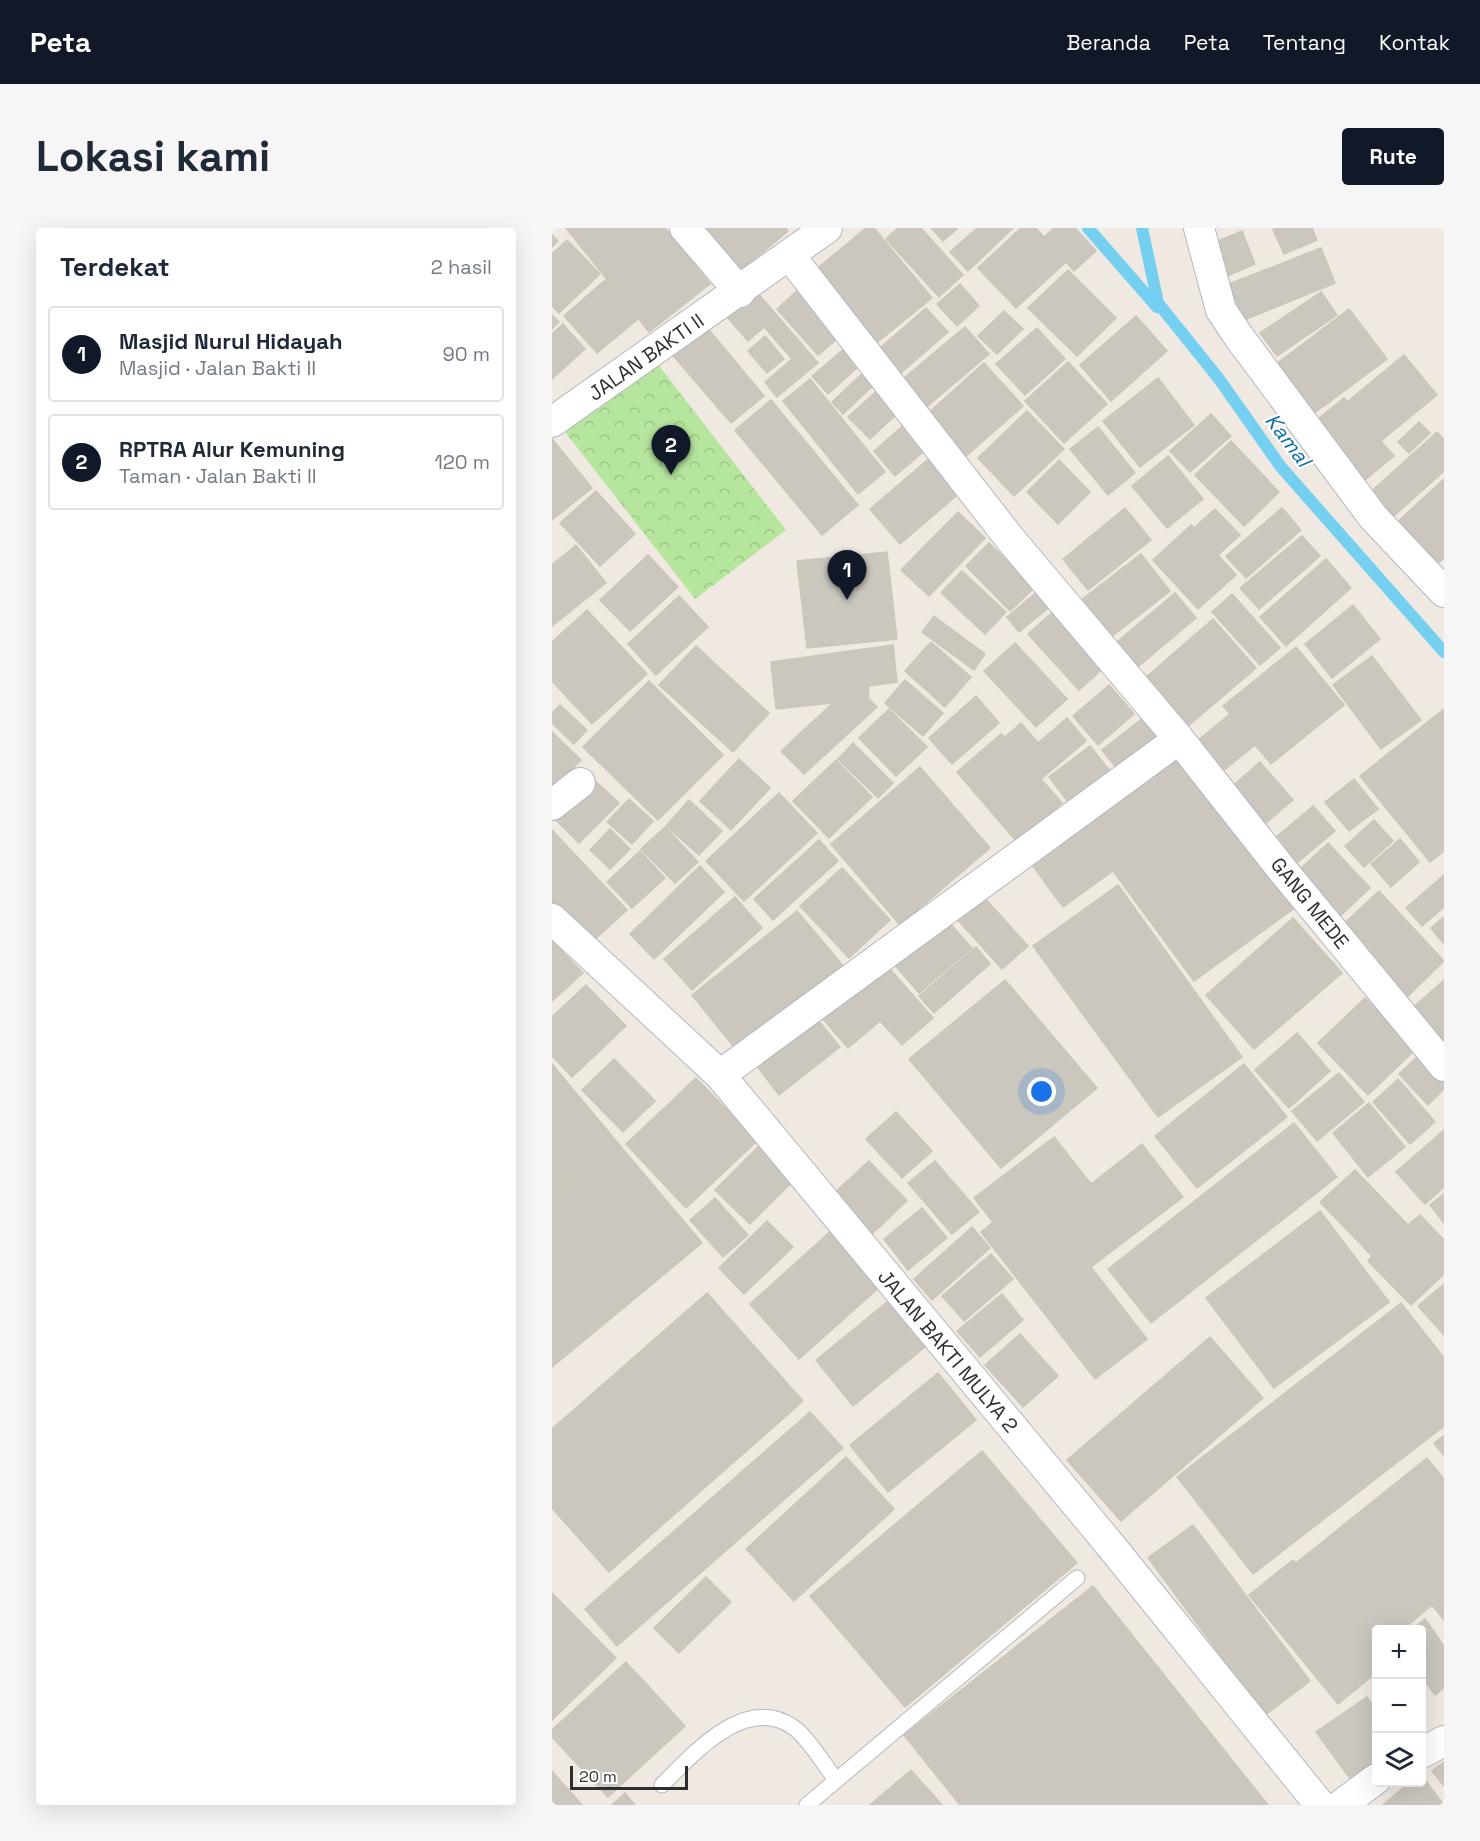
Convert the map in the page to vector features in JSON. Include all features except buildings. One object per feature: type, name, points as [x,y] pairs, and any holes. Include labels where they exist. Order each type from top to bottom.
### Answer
[{"type":"street","points":[[685,228],[740,292]]},
{"type":"street","name":"JALAN BAKTI II","points":[[552,422],[740,292],[827,228]]},
{"type":"street","points":[[1199,228],[1221,310],[1239,337],[1373,517],[1444,592]]},
{"type":"street","name":"GANG MEDE","points":[[789,256],[1011,540],[1179,739],[1280,867],[1444,1066]]},
{"type":"street","points":[[720,1075],[1179,739]]},
{"type":"street","points":[[552,805],[580,783]]},
{"type":"street","name":"JALAN BAKTI MULYA 2","points":[[552,919],[720,1075],[1103,1537],[1320,1805]]},
{"type":"street","points":[[1426,1751],[1444,1741]]},
{"type":"street","points":[[1341,1805],[1372,1783]]},
{"type":"lane","points":[[807,1805],[1077,1578]]},
{"type":"lane","points":[[662,1785],[700,1748],[743,1720],[772,1717],[794,1727],[837,1780]]},
{"type":"green space","points":[[646,349],[786,530],[695,599],[555,419]]},
{"type":"waterway","points":[[1088,228],[1157,307]]},
{"type":"waterway","name":"Kamal","points":[[1142,228],[1158,303],[1219,379],[1281,467],[1444,652]]},
{"type":"place","name":"RPTRA Alur Kemuning","points":[[671,475]]},
{"type":"place","name":"Masjid Nurul Hidayah","points":[[847,600]]}]
